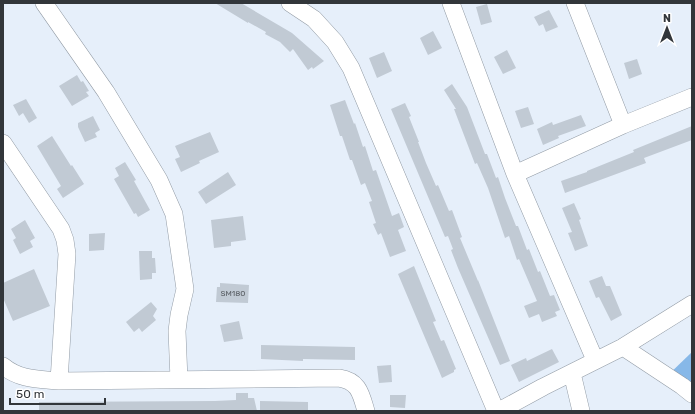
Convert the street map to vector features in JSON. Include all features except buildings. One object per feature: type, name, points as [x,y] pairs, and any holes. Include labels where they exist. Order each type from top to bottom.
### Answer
[{"type":"street","points":[[44,3],[106,92],[159,180],[174,214],[185,289],[178,315],[177,331],[179,380]]},
{"type":"street","points":[[290,3],[314,19],[335,42],[351,68],[496,411]]},
{"type":"street","points":[[451,3],[514,174],[596,360]]},
{"type":"street","points":[[575,3],[623,125]]},
{"type":"street","points":[[514,174],[623,125],[692,97]]},
{"type":"street","points":[[3,143],[61,229],[65,240],[68,254],[59,381]]},
{"type":"street","points":[[499,411],[623,347],[692,304]]},
{"type":"street","points":[[623,347],[692,394]]},
{"type":"street","points":[[3,366],[11,372],[27,378],[59,381],[339,378],[348,380],[358,389],[366,411]]},
{"type":"street","points":[[572,373],[581,411]]},
{"type":"shaded area","points":[[692,352],[692,400],[664,379]]}]
